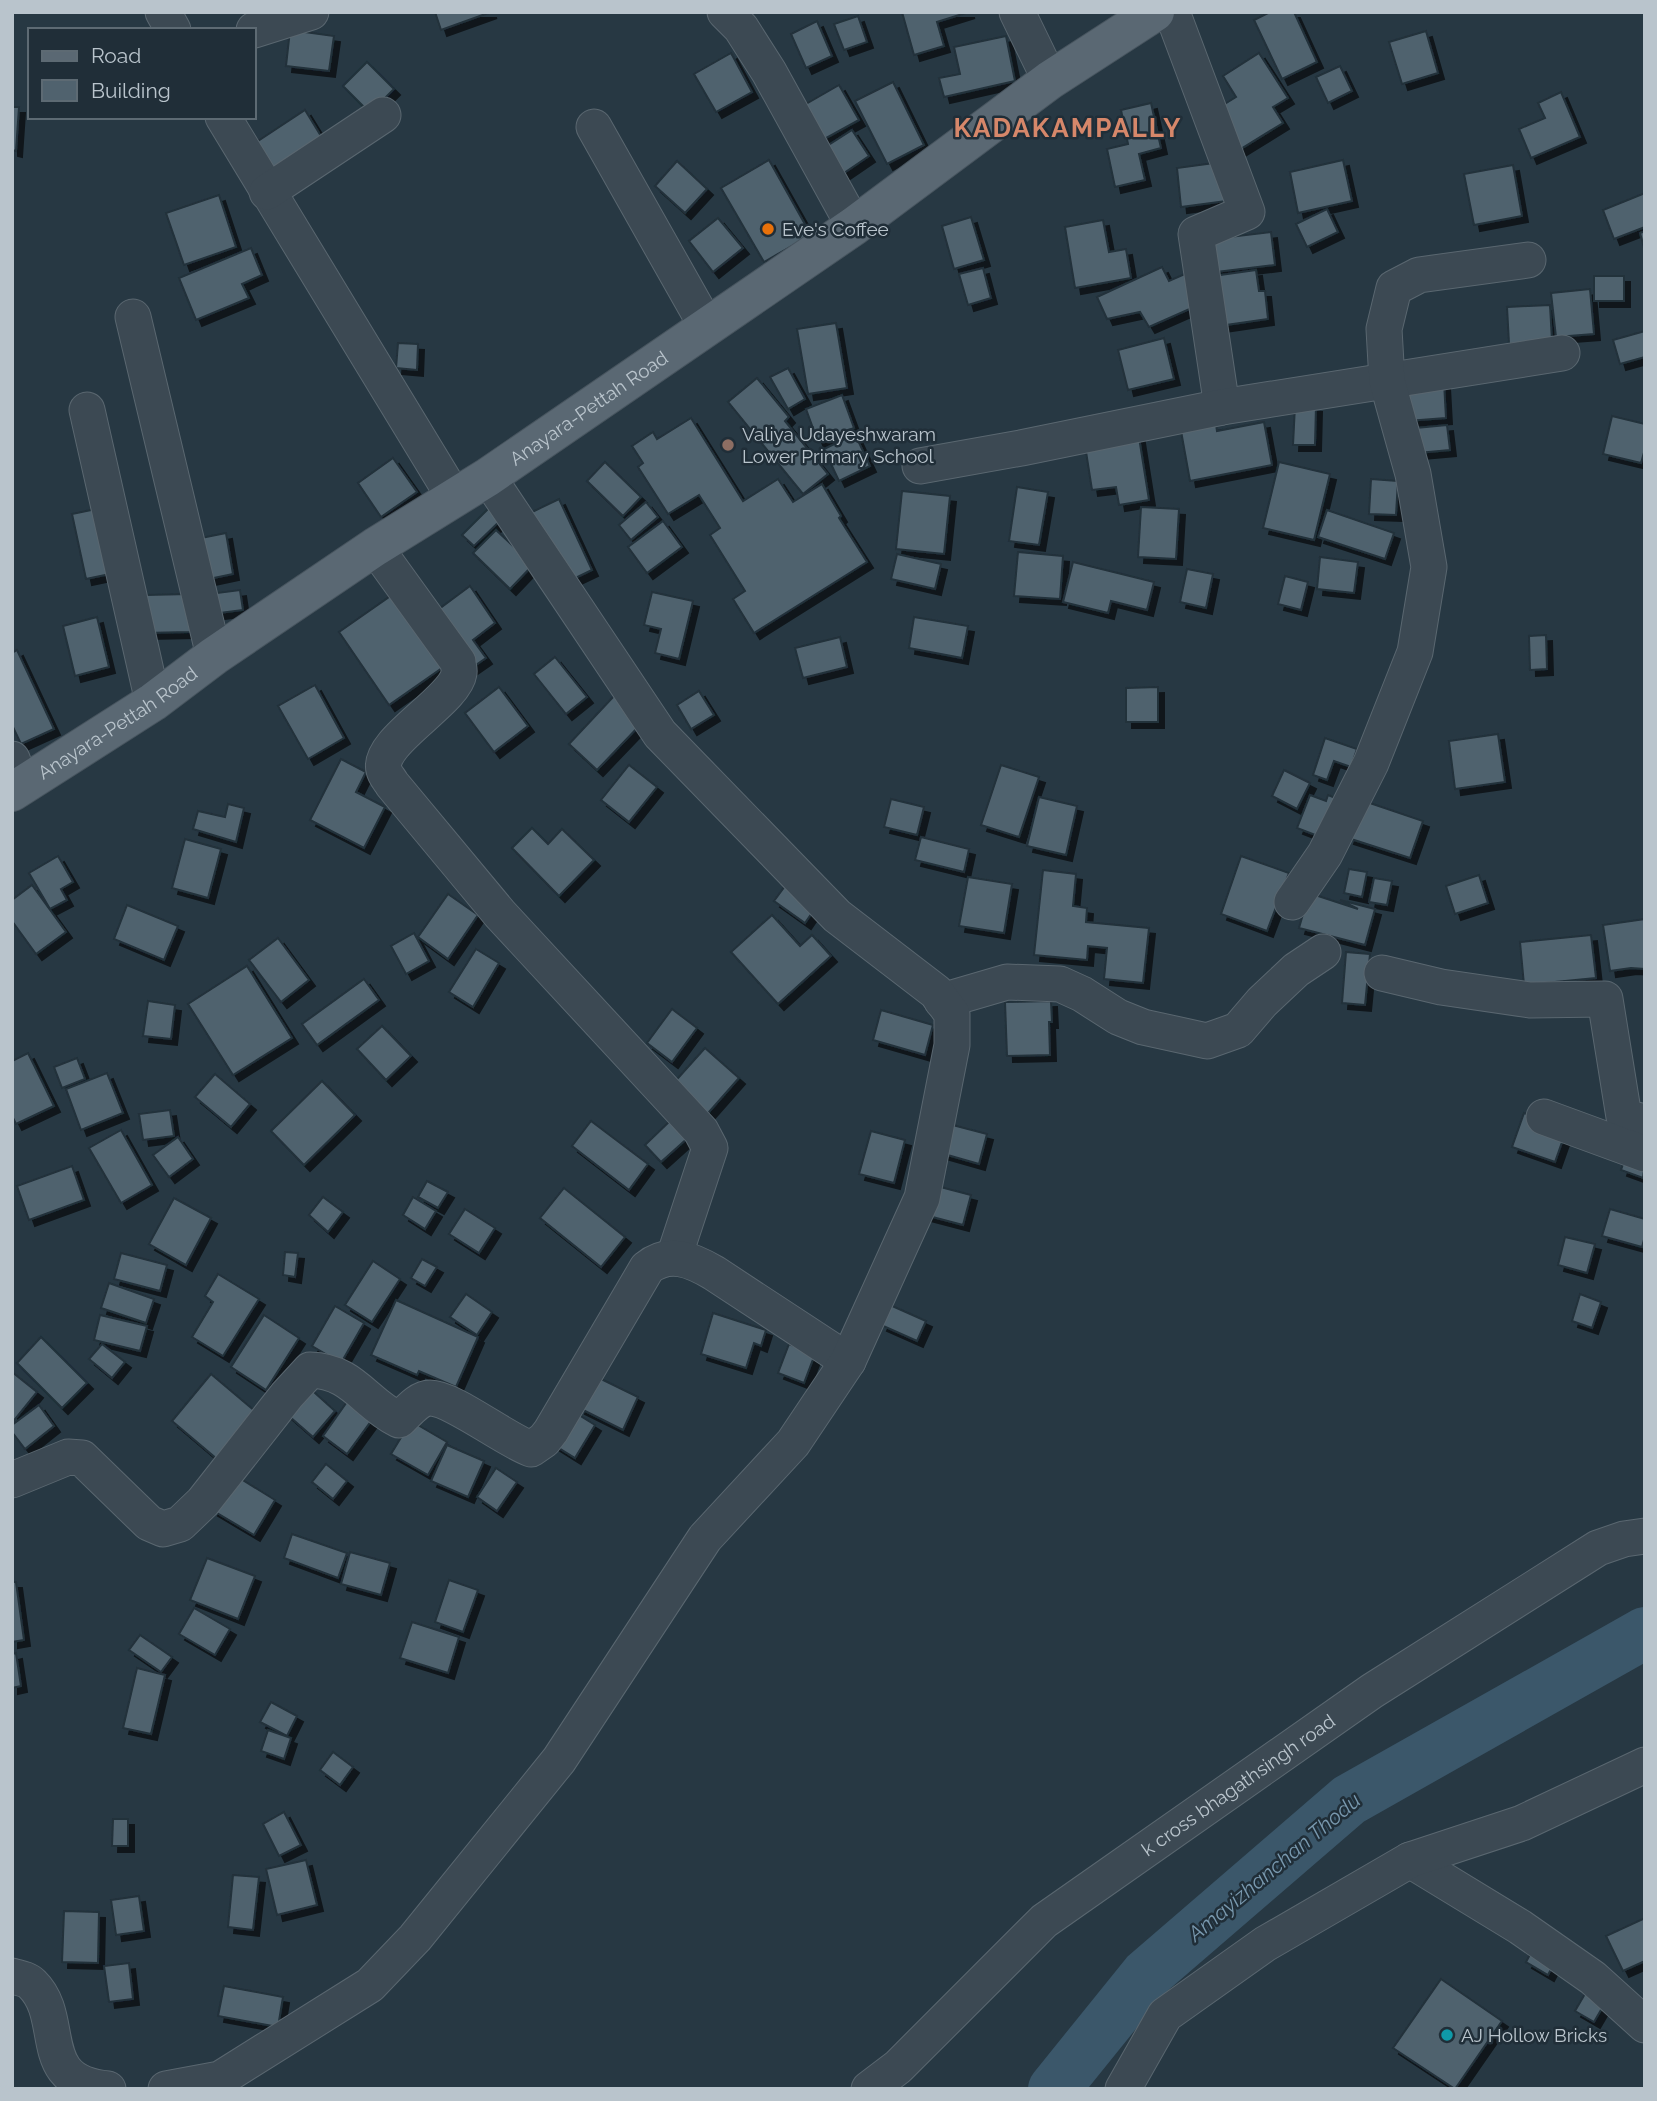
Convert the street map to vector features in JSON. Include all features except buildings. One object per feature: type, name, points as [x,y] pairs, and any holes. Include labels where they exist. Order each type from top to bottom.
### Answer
[{"type":"main road","name":"Anayara-Pettah Road","points":[[15,779],[153,702],[214,656],[376,547],[488,477],[854,226],[1050,80],[1155,12]]},
{"type":"street","points":[[163,12],[172,28]]},
{"type":"street","points":[[256,29],[311,12]]},
{"type":"street","points":[[725,12],[741,28],[769,72],[854,226]]},
{"type":"street","points":[[1017,12],[1050,80]]},
{"type":"street","points":[[1172,12],[1247,212],[1196,234],[1222,407]]},
{"type":"street","points":[[267,192],[383,115]]},
{"type":"street","points":[[224,119],[454,497]]},
{"type":"street","points":[[594,127],[707,327]]},
{"type":"street","points":[[1292,902],[1325,854],[1371,763],[1415,652],[1429,567],[1413,474],[1387,381],[1384,329],[1394,288],[1419,275],[1528,260]]},
{"type":"street","points":[[134,317],[214,656]]},
{"type":"street","points":[[920,466],[1222,407],[1562,353]]},
{"type":"street","points":[[87,410],[153,702]]},
{"type":"street","points":[[166,2089],[220,2079],[370,1985],[415,1938],[559,1760],[705,1538],[793,1443],[848,1361],[922,1198],[952,1045],[951,1013],[936,992],[837,916],[660,734],[488,477]]},
{"type":"street","points":[[376,547],[458,662],[460,674],[451,688],[396,742],[384,758],[383,770],[500,914],[701,1131],[710,1148],[674,1257]]},
{"type":"street","points":[[942,1001],[1007,982],[1060,984],[1131,1022],[1208,1041],[1238,1030],[1262,1002],[1297,970],[1323,951]]},
{"type":"street","points":[[1382,973],[1441,988],[1530,1000],[1605,999],[1624,1117],[1645,1122]]},
{"type":"street","points":[[1544,1117],[1645,1154]]},
{"type":"street","points":[[12,1480],[68,1457],[82,1458],[149,1523],[163,1529],[180,1524],[203,1502],[287,1395],[310,1370],[325,1370],[341,1376],[399,1420],[419,1402],[428,1398],[445,1401],[515,1443],[531,1449],[551,1431],[647,1268],[657,1259],[674,1257],[695,1262],[848,1361]]},
{"type":"street","name":"k cross bhagathsingh road","points":[[869,2089],[898,2067],[1044,1921],[1372,1691],[1598,1548],[1624,1539],[1645,1536]]},
{"type":"street","points":[[1123,2089],[1166,2015],[1265,1944],[1410,1860],[1522,1823],[1645,1765]]},
{"type":"street","points":[[1410,1860],[1520,1927],[1638,2008]]},
{"type":"street","points":[[12,1976],[30,1982],[43,1999],[56,2057],[73,2080],[108,2089]]},
{"type":"waterway","name":"Amayizhanchan Thodu","points":[[1054,2089],[1146,1975],[1349,1800],[1645,1633]]},
{"type":"place","name":"Eve's Coffee","points":[[768,229]]},
{"type":"place","name":"Valiya Udayeshwaram Lower Primary School","points":[[728,445]]},
{"type":"place","name":"AJ Hollow Bricks","points":[[1447,2035]]},
{"type":"district","name":"KADAKAMPALLY","points":[[1068,128]]}]
